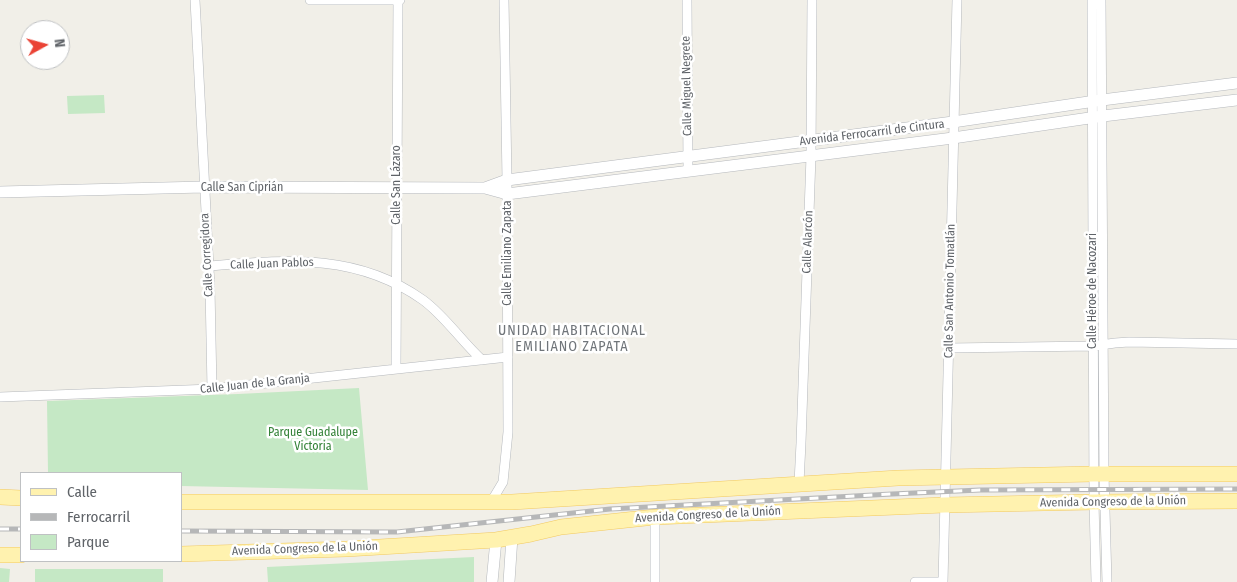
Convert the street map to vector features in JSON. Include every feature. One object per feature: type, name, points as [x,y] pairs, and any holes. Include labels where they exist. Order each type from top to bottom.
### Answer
[{"type":"main road","name":"Avenida Congreso de la Unión","points":[[182,502],[512,502],[798,483],[945,477],[1237,474]]},
{"type":"main road","points":[[0,497],[20,498]]},
{"type":"main road","name":"Avenida Congreso de la Unión","points":[[182,554],[346,549],[496,540],[562,527],[655,517],[944,505],[1237,501]]},
{"type":"main road","points":[[0,555],[20,555]]},
{"type":"street","name":"Calle Corregidora","points":[[195,0],[209,266],[212,389]]},
{"type":"street","points":[[310,0],[399,0]]},
{"type":"street","name":"Calle San Lázaro","points":[[396,369],[399,0]]},
{"type":"street","name":"Calle Emiliano Zapata","points":[[491,502],[503,482],[508,432],[504,0]]},
{"type":"street","name":"Calle Miguel Negrete","points":[[687,0],[688,171]]},
{"type":"street","name":"Calle Alarcón","points":[[798,483],[802,433],[811,156],[812,0]]},
{"type":"street","name":"Calle San Antonio Tomatlán","points":[[943,582],[957,0]]},
{"type":"street","name":"Calle Héroe de Nacozari","points":[[1092,0],[1098,117],[1099,502],[1096,582]]},
{"type":"street","name":"Calle Héroe de Nacozari","points":[[1097,100],[1101,0]]},
{"type":"street","name":"Avenida Ferrocarril de Cintura","points":[[507,180],[953,122],[1097,100],[1237,83]]},
{"type":"street","name":"Avenida Ferrocarril de Cintura","points":[[507,194],[1237,100]]},
{"type":"street","name":"Calle San Ciprián","points":[[484,188],[507,180]]},
{"type":"street","name":"Calle San Ciprián","points":[[0,192],[204,187],[484,188],[507,194]]},
{"type":"street","name":"Calle Juan Pablos","points":[[209,266],[306,261],[334,264],[359,270],[396,284],[423,300],[446,321],[482,360]]},
{"type":"street","points":[[949,348],[1098,346],[1129,342],[1237,344]]},
{"type":"street","name":"Calle Juan de la Granja","points":[[0,397],[212,389],[508,357]]},
{"type":"street","name":"Calle Héroe de Nacozari","points":[[1099,502],[1107,582]]},
{"type":"street","points":[[655,517],[655,582]]},
{"type":"street","points":[[508,582],[512,537]]},
{"type":"street","points":[[492,582],[496,540]]},
{"type":"street","points":[[915,582],[943,582]]},
{"type":"green space","points":[[104,95],[105,113],[68,114],[67,96]]},
{"type":"green space","name":"Parque Guadalupe Victoria","points":[[359,388],[368,490],[182,486],[182,472],[48,472],[47,401]]},
{"type":"green space","points":[[474,557],[474,582],[268,582],[267,567]]},
{"type":"green space","points":[[0,568],[10,569],[9,582],[0,582]]},
{"type":"green space","points":[[35,569],[163,569],[163,582],[35,582]]},
{"type":"railway","points":[[182,531],[397,532],[610,509],[892,494],[980,490],[1237,489]]},
{"type":"railway","points":[[0,529],[20,529]]},
{"type":"district","name":"UNIDAD HABITACIONAL EMILIANO ZAPATA","points":[[572,340]]}]
